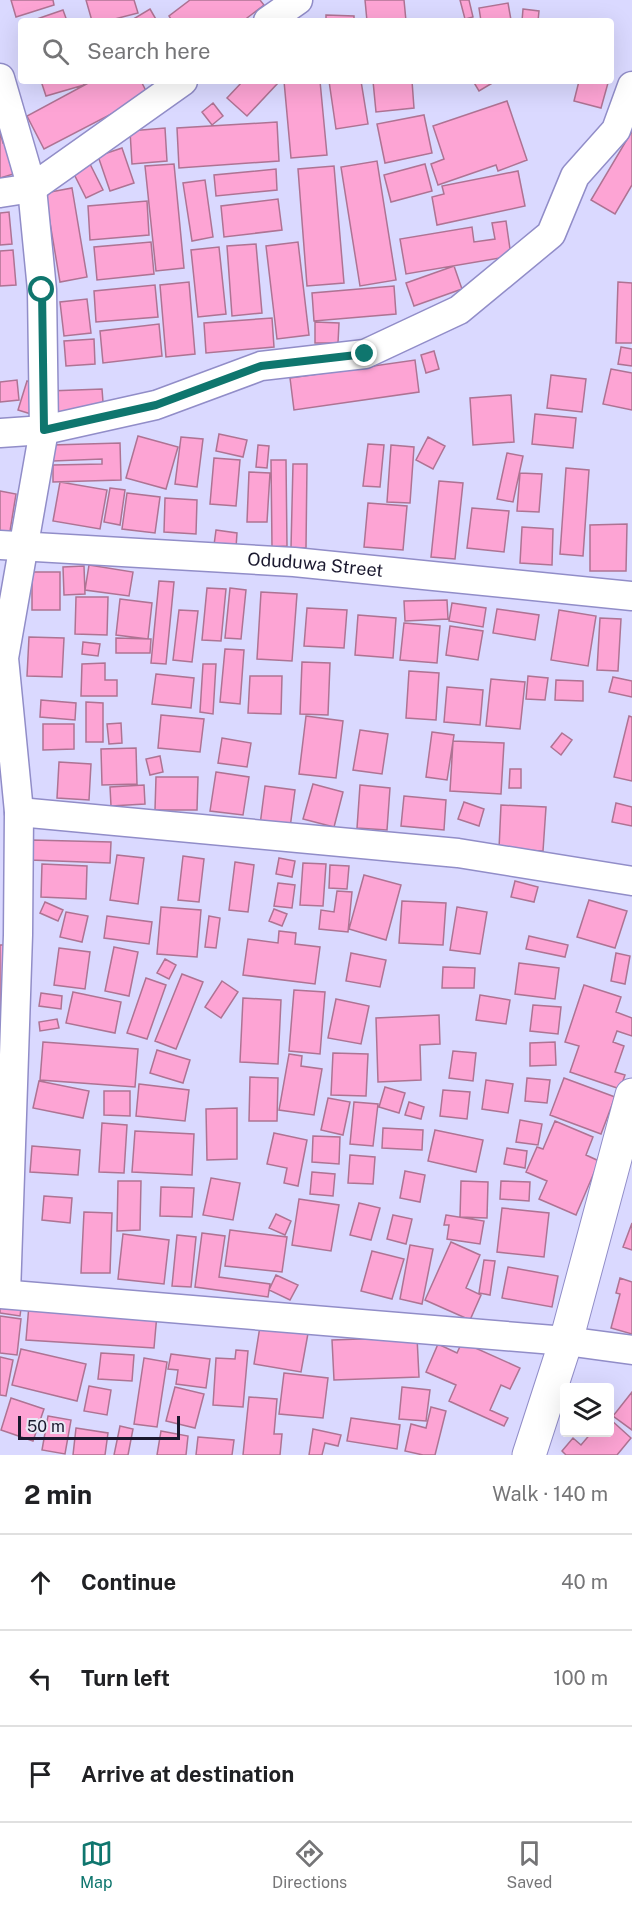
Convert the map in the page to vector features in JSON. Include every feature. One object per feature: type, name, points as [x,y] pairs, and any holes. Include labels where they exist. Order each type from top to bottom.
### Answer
[{"type":"main road","points":[[529,1455],[566,1341],[632,1095]]},
{"type":"street","points":[[272,18],[298,0]]},
{"type":"street","points":[[0,78],[32,188],[42,290],[44,430],[11,546],[4,658],[19,812],[18,935],[3,1294],[566,1341],[632,1350]]},
{"type":"street","points":[[0,193],[32,188],[179,84]]},
{"type":"street","points":[[0,432],[44,430],[156,405],[261,366],[365,354],[459,310],[550,234],[575,176],[616,130],[632,86]]},
{"type":"street","name":"Oduduwa Street","points":[[11,546],[294,562],[632,596]]},
{"type":"street","points":[[19,812],[458,853],[632,881]]},
{"type":"building","points":[[11,0],[53,0],[54,5],[16,17]]},
{"type":"building","points":[[86,0],[134,0],[138,13],[119,18],[91,18]]},
{"type":"building","points":[[190,0],[260,0],[264,5],[247,18],[170,18],[169,16]]},
{"type":"building","points":[[365,0],[404,0],[406,18],[367,18]]},
{"type":"building","points":[[460,0],[469,0],[473,17],[465,18]]},
{"type":"building","points":[[508,3],[511,18],[481,18],[479,8]]},
{"type":"building","points":[[150,9],[155,18],[135,18]]},
{"type":"building","points":[[523,9],[539,11],[538,18],[522,18]]},
{"type":"building","points":[[63,10],[66,18],[40,18]]},
{"type":"building","points":[[326,15],[354,16],[354,18],[326,18]]},
{"type":"building","points":[[42,84],[84,84],[84,85],[46,96]]},
{"type":"building","points":[[86,84],[142,84],[148,95],[44,149],[27,116]]},
{"type":"building","points":[[240,84],[277,84],[247,116],[227,98]]},
{"type":"building","points":[[284,84],[320,84],[327,155],[291,158]]},
{"type":"building","points":[[329,84],[361,84],[368,124],[336,129]]},
{"type":"building","points":[[373,84],[412,84],[414,108],[376,112]]},
{"type":"building","points":[[475,84],[491,84],[479,91]]},
{"type":"building","points":[[578,84],[608,84],[601,108],[574,101]]},
{"type":"building","points":[[507,101],[527,160],[498,171],[496,165],[438,185],[431,164],[444,159],[433,126]]},
{"type":"building","points":[[213,103],[223,116],[212,125],[202,112]]},
{"type":"building","points":[[424,115],[432,153],[385,163],[377,124]]},
{"type":"building","points":[[277,122],[279,161],[179,168],[177,128]]},
{"type":"building","points":[[165,128],[167,161],[132,164],[130,131]]},
{"type":"building","points":[[632,131],[632,185],[615,214],[591,200]]},
{"type":"building","points":[[0,132],[3,143],[10,140],[20,172],[0,178]]},
{"type":"building","points":[[122,148],[134,183],[110,191],[98,156]]},
{"type":"building","points":[[377,161],[396,280],[360,286],[341,167]]},
{"type":"building","points":[[90,164],[103,190],[86,198],[73,172]]},
{"type":"building","points":[[174,164],[184,268],[156,271],[145,166]]},
{"type":"building","points":[[425,164],[432,191],[391,202],[384,175]]},
{"type":"building","points":[[334,166],[344,283],[307,286],[298,169]]},
{"type":"building","points":[[276,169],[277,190],[216,196],[214,175]]},
{"type":"building","points":[[518,171],[525,206],[437,225],[432,197],[444,194],[442,186]]},
{"type":"building","points":[[205,180],[213,237],[192,241],[183,183]]},
{"type":"building","points":[[72,188],[87,277],[60,282],[45,193]]},
{"type":"building","points":[[278,199],[282,230],[224,237],[221,206]]},
{"type":"building","points":[[147,201],[149,235],[90,240],[88,206]]},
{"type":"building","points":[[9,212],[12,244],[0,245],[0,213]]},
{"type":"building","points":[[506,221],[511,256],[406,274],[400,239],[472,227],[474,242],[495,239],[492,223]]},
{"type":"building","points":[[151,242],[154,274],[97,280],[94,247]]},
{"type":"building","points":[[298,242],[309,335],[277,339],[266,246]]},
{"type":"building","points":[[256,244],[262,313],[232,316],[227,246]]},
{"type":"building","points":[[219,247],[226,314],[198,317],[191,250]]},
{"type":"building","points":[[13,250],[16,285],[0,286],[0,251]]},
{"type":"building","points":[[454,266],[462,289],[414,306],[406,283]]},
{"type":"building","points":[[189,282],[195,354],[166,357],[160,285]]},
{"type":"building","points":[[618,282],[632,283],[632,343],[616,343]]},
{"type":"building","points":[[155,285],[158,317],[96,322],[94,291]]},
{"type":"building","points":[[394,286],[396,314],[314,321],[312,293]]},
{"type":"building","points":[[87,299],[91,333],[64,336],[60,302]]},
{"type":"building","points":[[272,318],[274,347],[206,353],[204,323]]},
{"type":"building","points":[[315,322],[339,323],[338,343],[315,343]]},
{"type":"building","points":[[159,324],[162,356],[103,363],[100,331]]},
{"type":"building","points":[[94,339],[95,364],[66,366],[64,341]]},
{"type":"building","points":[[621,347],[632,349],[632,366],[618,364]]},
{"type":"building","points":[[434,351],[439,369],[426,373],[421,355]]},
{"type":"building","points":[[415,360],[419,392],[294,410],[290,378]]},
{"type":"building","points":[[611,369],[632,373],[632,410],[603,404]]},
{"type":"building","points":[[551,375],[586,379],[582,412],[547,408]]},
{"type":"building","points":[[17,380],[19,400],[0,402],[0,382]]},
{"type":"building","points":[[27,381],[40,385],[31,414],[18,410]]},
{"type":"building","points":[[102,389],[104,415],[50,417],[49,391]]},
{"type":"building","points":[[511,395],[514,442],[473,445],[470,398]]},
{"type":"building","points":[[535,414],[576,418],[573,448],[532,444]]},
{"type":"building","points":[[219,434],[247,440],[243,457],[216,451]]},
{"type":"building","points":[[138,436],[178,447],[166,489],[126,478]]},
{"type":"building","points":[[181,437],[203,439],[197,487],[175,484]]},
{"type":"building","points":[[428,437],[445,446],[433,469],[416,460]]},
{"type":"building","points":[[120,443],[121,480],[53,482],[53,465],[102,464],[102,459],[53,461],[52,445]]},
{"type":"building","points":[[368,444],[384,445],[380,487],[363,486]]},
{"type":"building","points":[[258,445],[269,446],[267,468],[256,467]]},
{"type":"building","points":[[391,445],[414,447],[410,503],[387,502]]},
{"type":"building","points":[[507,453],[523,456],[513,502],[497,499]]},
{"type":"building","points":[[214,458],[240,460],[236,506],[210,504]]},
{"type":"building","points":[[271,460],[286,460],[287,546],[272,547]]},
{"type":"building","points":[[293,464],[307,464],[306,548],[291,548]]},
{"type":"building","points":[[566,468],[589,470],[583,556],[560,554]]},
{"type":"building","points":[[249,472],[270,473],[267,522],[247,522]]},
{"type":"building","points":[[520,473],[542,474],[539,512],[517,511]]},
{"type":"building","points":[[439,481],[463,483],[455,559],[431,557]]},
{"type":"building","points":[[60,482],[107,490],[100,529],[53,521]]},
{"type":"building","points":[[110,488],[125,490],[120,525],[104,522]]},
{"type":"building","points":[[0,491],[16,494],[9,537],[0,535]]},
{"type":"building","points":[[127,493],[160,497],[155,533],[122,529]]},
{"type":"building","points":[[165,498],[197,500],[196,534],[164,532]]},
{"type":"building","points":[[368,503],[407,506],[403,550],[364,547]]},
{"type":"building","points":[[472,508],[509,511],[504,552],[467,548]]},
{"type":"building","points":[[627,524],[626,571],[590,571],[590,525]]},
{"type":"building","points":[[522,527],[553,529],[552,565],[520,563]]},
{"type":"building","points":[[216,530],[237,533],[236,548],[214,545]]},
{"type":"building","points":[[89,565],[133,572],[129,596],[85,590]]},
{"type":"building","points":[[84,566],[85,594],[64,595],[63,567]]},
{"type":"building","points":[[32,572],[60,572],[60,610],[32,610]]},
{"type":"building","points":[[159,581],[174,582],[166,664],[151,663]]},
{"type":"building","points":[[207,588],[226,589],[221,641],[202,640]]},
{"type":"building","points":[[230,588],[246,590],[241,639],[225,638]]},
{"type":"building","points":[[261,592],[297,594],[292,661],[257,659]]},
{"type":"building","points":[[76,597],[108,597],[107,635],[75,634]]},
{"type":"building","points":[[120,599],[152,603],[148,639],[116,635]]},
{"type":"building","points":[[447,600],[448,619],[405,621],[404,601]]},
{"type":"building","points":[[452,603],[486,608],[483,627],[449,621]]},
{"type":"building","points":[[307,608],[347,610],[344,648],[304,646]]},
{"type":"building","points":[[497,609],[539,615],[535,640],[493,633]]},
{"type":"building","points":[[179,610],[198,611],[192,662],[173,660]]},
{"type":"building","points":[[559,610],[596,616],[588,666],[551,660]]},
{"type":"building","points":[[358,615],[396,618],[393,658],[355,655]]},
{"type":"building","points":[[600,618],[621,619],[618,671],[597,670]]},
{"type":"building","points":[[404,623],[440,626],[437,663],[400,660]]},
{"type":"building","points":[[450,626],[483,631],[478,660],[446,655]]},
{"type":"building","points":[[29,637],[64,638],[62,677],[27,676]]},
{"type":"building","points":[[116,638],[151,639],[150,653],[116,653]]},
{"type":"building","points":[[83,642],[100,644],[98,656],[82,654]]},
{"type":"building","points":[[225,649],[244,650],[240,704],[220,702]]},
{"type":"building","points":[[302,662],[330,663],[328,715],[300,714]]},
{"type":"building","points":[[105,663],[105,680],[117,680],[117,696],[81,696],[82,664]]},
{"type":"building","points":[[203,664],[216,664],[213,714],[200,712]]},
{"type":"building","points":[[409,671],[439,673],[436,720],[406,718]]},
{"type":"building","points":[[156,674],[194,678],[191,708],[152,704]]},
{"type":"building","points":[[250,676],[282,676],[281,714],[248,713]]},
{"type":"building","points":[[528,676],[548,678],[545,700],[526,699]]},
{"type":"building","points":[[613,677],[632,681],[632,697],[609,692]]},
{"type":"building","points":[[491,679],[525,682],[520,729],[486,726]]},
{"type":"building","points":[[556,680],[583,681],[583,701],[555,700]]},
{"type":"building","points":[[447,687],[483,690],[480,725],[444,722]]},
{"type":"building","points":[[41,700],[76,703],[75,720],[40,717]]},
{"type":"building","points":[[86,702],[103,703],[103,742],[86,742]]},
{"type":"building","points":[[161,715],[204,719],[200,752],[158,748]]},
{"type":"building","points":[[306,716],[343,721],[336,778],[299,774]]},
{"type":"building","points":[[629,716],[632,717],[632,781],[614,777]]},
{"type":"building","points":[[121,723],[122,743],[109,744],[107,724]]},
{"type":"building","points":[[43,724],[74,724],[74,749],[43,750]]},
{"type":"building","points":[[360,730],[388,734],[382,774],[353,770]]},
{"type":"building","points":[[432,732],[454,735],[447,780],[426,777]]},
{"type":"building","points":[[562,733],[572,740],[561,755],[551,747]]},
{"type":"building","points":[[222,738],[251,743],[247,767],[218,763]]},
{"type":"building","points":[[453,741],[504,743],[501,794],[450,791]]},
{"type":"building","points":[[136,748],[137,784],[102,785],[101,749]]},
{"type":"building","points":[[160,756],[163,772],[150,775],[146,759]]},
{"type":"building","points":[[59,762],[91,764],[89,800],[57,798]]},
{"type":"building","points":[[510,769],[521,769],[521,788],[509,788]]},
{"type":"building","points":[[216,772],[249,777],[243,815],[210,811]]},
{"type":"building","points":[[156,777],[198,777],[197,810],[155,810]]},
{"type":"building","points":[[313,784],[343,792],[334,827],[303,819]]},
{"type":"building","points":[[144,785],[145,804],[111,806],[110,787]]},
{"type":"building","points":[[360,785],[390,788],[387,830],[357,828]]},
{"type":"building","points":[[265,786],[295,790],[290,828],[260,825]]},
{"type":"building","points":[[404,796],[446,800],[444,830],[401,826]]},
{"type":"building","points":[[464,802],[484,809],[479,826],[458,819]]},
{"type":"building","points":[[616,803],[632,807],[632,826],[612,822]]},
{"type":"building","points":[[501,805],[546,807],[543,851],[499,849]]},
{"type":"building","points":[[31,840],[111,842],[110,863],[30,860]]},
{"type":"building","points":[[117,855],[144,858],[138,904],[110,900]]},
{"type":"building","points":[[183,856],[204,859],[199,902],[178,900]]},
{"type":"building","points":[[279,858],[295,861],[292,877],[276,874]]},
{"type":"building","points":[[235,862],[254,865],[248,912],[229,910]]},
{"type":"building","points":[[303,863],[326,864],[323,906],[300,905]]},
{"type":"building","points":[[42,864],[87,866],[86,899],[41,897]]},
{"type":"building","points":[[330,865],[349,866],[347,889],[329,888]]},
{"type":"building","points":[[364,875],[401,885],[386,940],[349,929]]},
{"type":"building","points":[[515,881],[538,887],[534,902],[511,897]]},
{"type":"building","points":[[278,883],[295,885],[292,908],[274,906]]},
{"type":"building","points":[[337,891],[352,892],[348,932],[319,929],[321,910],[334,912]]},
{"type":"building","points":[[589,900],[627,911],[615,948],[577,937]]},
{"type":"building","points":[[402,901],[446,903],[443,945],[399,943]]},
{"type":"building","points":[[45,902],[63,910],[58,921],[40,913]]},
{"type":"building","points":[[161,907],[201,910],[197,957],[157,954]]},
{"type":"building","points":[[457,907],[487,912],[480,954],[450,950]]},
{"type":"building","points":[[274,909],[287,914],[282,926],[269,921]]},
{"type":"building","points":[[66,912],[88,916],[82,942],[60,937]]},
{"type":"building","points":[[107,916],[152,922],[149,944],[104,938]]},
{"type":"building","points":[[209,916],[220,918],[216,948],[205,947]]},
{"type":"building","points":[[279,931],[296,933],[295,944],[320,947],[315,984],[243,975],[248,939],[278,943]]},
{"type":"building","points":[[529,936],[568,945],[565,957],[526,949]]},
{"type":"building","points":[[0,945],[5,945],[3,1033],[0,1033]]},
{"type":"building","points":[[114,947],[138,952],[129,996],[105,991]]},
{"type":"building","points":[[59,948],[90,952],[85,989],[54,985]]},
{"type":"building","points":[[351,953],[386,960],[380,987],[346,981]]},
{"type":"building","points":[[616,953],[630,956],[625,984],[611,981]]},
{"type":"building","points":[[165,959],[176,965],[169,979],[157,973]]},
{"type":"building","points":[[519,963],[559,968],[555,999],[515,994]]},
{"type":"building","points":[[443,967],[475,968],[474,988],[442,988]]},
{"type":"building","points":[[182,974],[203,982],[176,1049],[155,1041]]},
{"type":"building","points":[[146,978],[166,985],[147,1039],[127,1033]]},
{"type":"building","points":[[222,981],[238,992],[221,1018],[205,1007]]},
{"type":"building","points":[[584,985],[621,997],[616,1012],[632,1018],[632,1036],[617,1031],[613,1042],[624,1046],[615,1072],[625,1075],[620,1089],[570,1072],[579,1046],[565,1042]]},
{"type":"building","points":[[294,990],[325,992],[320,1054],[289,1051]]},
{"type":"building","points":[[73,992],[121,1002],[115,1033],[66,1023]]},
{"type":"building","points":[[41,993],[62,996],[61,1009],[39,1006]]},
{"type":"building","points":[[480,995],[510,1000],[506,1024],[476,1020]]},
{"type":"building","points":[[243,998],[281,1000],[278,1064],[240,1062]]},
{"type":"building","points":[[336,999],[369,1006],[361,1044],[328,1038]]},
{"type":"building","points":[[533,1005],[561,1007],[558,1034],[530,1031]]},
{"type":"building","points":[[439,1015],[440,1044],[420,1045],[421,1080],[378,1082],[376,1018]]},
{"type":"building","points":[[57,1019],[59,1028],[40,1031],[39,1022]]},
{"type":"building","points":[[43,1042],[138,1049],[135,1087],[40,1080]]},
{"type":"building","points":[[555,1042],[556,1065],[530,1066],[530,1043]]},
{"type":"building","points":[[157,1050],[190,1060],[183,1083],[150,1073]]},
{"type":"building","points":[[453,1051],[476,1053],[473,1081],[449,1078]]},
{"type":"building","points":[[333,1053],[368,1054],[366,1096],[331,1095]]},
{"type":"building","points":[[289,1054],[302,1056],[301,1066],[322,1069],[314,1115],[279,1110]]},
{"type":"building","points":[[250,1077],[278,1078],[277,1121],[249,1121]]},
{"type":"building","points":[[527,1078],[550,1080],[547,1103],[525,1101]]},
{"type":"building","points":[[564,1078],[615,1097],[601,1134],[550,1115]]},
{"type":"building","points":[[486,1080],[513,1084],[508,1113],[482,1109]]},
{"type":"building","points":[[39,1081],[89,1091],[83,1118],[33,1108]]},
{"type":"building","points":[[139,1084],[189,1090],[185,1121],[136,1116]]},
{"type":"building","points":[[385,1087],[405,1093],[399,1113],[379,1107]]},
{"type":"building","points":[[443,1090],[470,1092],[467,1119],[440,1116]]},
{"type":"building","points":[[104,1091],[130,1091],[130,1116],[104,1115]]},
{"type":"building","points":[[328,1098],[350,1102],[343,1135],[321,1130]]},
{"type":"building","points":[[354,1102],[378,1104],[373,1146],[350,1144]]},
{"type":"building","points":[[409,1102],[424,1107],[421,1119],[405,1115]]},
{"type":"building","points":[[237,1108],[237,1159],[207,1160],[206,1109]]},
{"type":"building","points":[[520,1120],[542,1124],[538,1145],[516,1142]]},
{"type":"building","points":[[555,1121],[593,1137],[586,1155],[599,1161],[576,1215],[539,1199],[547,1181],[526,1172],[537,1147],[543,1149]]},
{"type":"building","points":[[102,1123],[127,1125],[124,1173],[99,1172]]},
{"type":"building","points":[[383,1128],[423,1130],[422,1150],[382,1148]]},
{"type":"building","points":[[435,1130],[483,1140],[476,1172],[428,1161]]},
{"type":"building","points":[[135,1131],[194,1134],[192,1175],[132,1172]]},
{"type":"building","points":[[274,1133],[307,1140],[298,1186],[284,1183],[287,1168],[267,1164]]},
{"type":"building","points":[[313,1136],[340,1137],[339,1164],[312,1162]]},
{"type":"building","points":[[32,1146],[80,1150],[78,1175],[30,1172]]},
{"type":"building","points":[[507,1148],[527,1151],[525,1168],[504,1164]]},
{"type":"building","points":[[350,1155],[375,1157],[373,1184],[348,1183]]},
{"type":"building","points":[[405,1171],[425,1175],[420,1202],[400,1198]]},
{"type":"building","points":[[312,1172],[335,1174],[333,1196],[310,1194]]},
{"type":"building","points":[[211,1178],[240,1183],[233,1220],[203,1215]]},
{"type":"building","points":[[118,1181],[141,1181],[140,1230],[117,1231]]},
{"type":"building","points":[[461,1181],[488,1182],[487,1218],[460,1217]]},
{"type":"building","points":[[501,1181],[530,1182],[529,1201],[500,1199]]},
{"type":"building","points":[[161,1187],[194,1188],[192,1217],[160,1216]]},
{"type":"building","points":[[44,1196],[72,1198],[70,1223],[42,1220]]},
{"type":"building","points":[[299,1199],[339,1205],[331,1251],[292,1245]]},
{"type":"building","points":[[359,1203],[380,1208],[371,1240],[350,1235]]},
{"type":"building","points":[[502,1208],[549,1213],[544,1257],[497,1252]]},
{"type":"building","points":[[84,1212],[112,1213],[110,1273],[81,1273]]},
{"type":"building","points":[[276,1214],[291,1221],[285,1235],[269,1228]]},
{"type":"building","points":[[393,1215],[412,1219],[406,1244],[387,1239]]},
{"type":"building","points":[[446,1215],[484,1221],[480,1244],[447,1239],[449,1225],[444,1225]]},
{"type":"building","points":[[632,1223],[632,1250],[623,1247]]},
{"type":"building","points":[[230,1230],[287,1237],[282,1272],[225,1266]]},
{"type":"building","points":[[202,1233],[225,1236],[219,1277],[270,1284],[268,1297],[195,1287]]},
{"type":"building","points":[[123,1234],[169,1240],[164,1284],[118,1279]]},
{"type":"building","points":[[177,1235],[196,1237],[191,1287],[172,1286]]},
{"type":"building","points":[[451,1242],[480,1255],[466,1288],[481,1295],[470,1320],[425,1300]]},
{"type":"building","points":[[410,1245],[433,1249],[422,1304],[400,1299]]},
{"type":"building","points":[[372,1251],[404,1259],[392,1299],[361,1291]]},
{"type":"building","points":[[484,1260],[495,1261],[490,1295],[479,1293]]},
{"type":"building","points":[[508,1267],[558,1276],[552,1307],[502,1298]]},
{"type":"building","points":[[276,1275],[298,1285],[290,1300],[269,1290]]},
{"type":"building","points":[[620,1278],[632,1282],[632,1334],[611,1328],[620,1294],[616,1293]]},
{"type":"building","points":[[0,1298],[22,1301],[20,1316],[0,1313]]},
{"type":"building","points":[[29,1305],[157,1314],[154,1348],[26,1340]]},
{"type":"building","points":[[0,1316],[21,1319],[17,1355],[0,1353]]},
{"type":"building","points":[[261,1320],[309,1328],[301,1372],[254,1364]]},
{"type":"building","points":[[417,1337],[419,1377],[334,1380],[332,1340]]},
{"type":"building","points":[[462,1342],[520,1368],[510,1389],[501,1385],[490,1410],[508,1418],[504,1426],[449,1401],[456,1385],[426,1372],[438,1344],[457,1353]]},
{"type":"building","points":[[21,1349],[86,1364],[77,1401],[12,1385]]},
{"type":"building","points":[[236,1350],[248,1351],[243,1407],[213,1405],[216,1358],[235,1359]]},
{"type":"building","points":[[101,1353],[134,1355],[132,1381],[98,1379]]},
{"type":"building","points":[[171,1354],[210,1359],[206,1388],[176,1384],[178,1370],[168,1369]]},
{"type":"building","points":[[0,1357],[13,1360],[6,1396],[0,1395]]},
{"type":"building","points":[[144,1358],[167,1362],[157,1427],[134,1424]]},
{"type":"building","points":[[284,1373],[328,1378],[323,1418],[279,1414]]},
{"type":"building","points":[[89,1386],[111,1390],[107,1415],[84,1411]]},
{"type":"building","points":[[175,1387],[204,1394],[195,1428],[166,1421]]},
{"type":"building","points":[[402,1387],[430,1390],[426,1421],[399,1419]]},
{"type":"building","points":[[632,1392],[632,1430],[614,1415]]},
{"type":"building","points":[[249,1397],[277,1399],[274,1434],[282,1434],[280,1455],[243,1455]]},
{"type":"building","points":[[11,1398],[44,1409],[33,1441],[1,1430]]},
{"type":"building","points":[[431,1407],[446,1411],[435,1455],[405,1451],[411,1424],[426,1428]]},
{"type":"building","points":[[48,1416],[71,1420],[65,1454],[42,1450]]},
{"type":"building","points":[[351,1418],[400,1425],[397,1449],[347,1441]]},
{"type":"building","points":[[614,1423],[631,1438],[617,1455],[566,1455],[562,1451],[573,1438],[581,1445],[588,1437],[614,1437]]},
{"type":"building","points":[[120,1426],[133,1429],[128,1455],[114,1455]]},
{"type":"building","points":[[76,1428],[108,1433],[105,1455],[73,1455]]},
{"type":"building","points":[[313,1429],[341,1435],[338,1446],[325,1443],[322,1455],[309,1455]]},
{"type":"building","points":[[161,1431],[188,1436],[186,1455],[157,1455]]},
{"type":"building","points":[[198,1437],[234,1440],[232,1455],[196,1455]]},
{"type":"route","points":[[42,290],[44,430],[156,405],[261,366],[365,354]]}]
